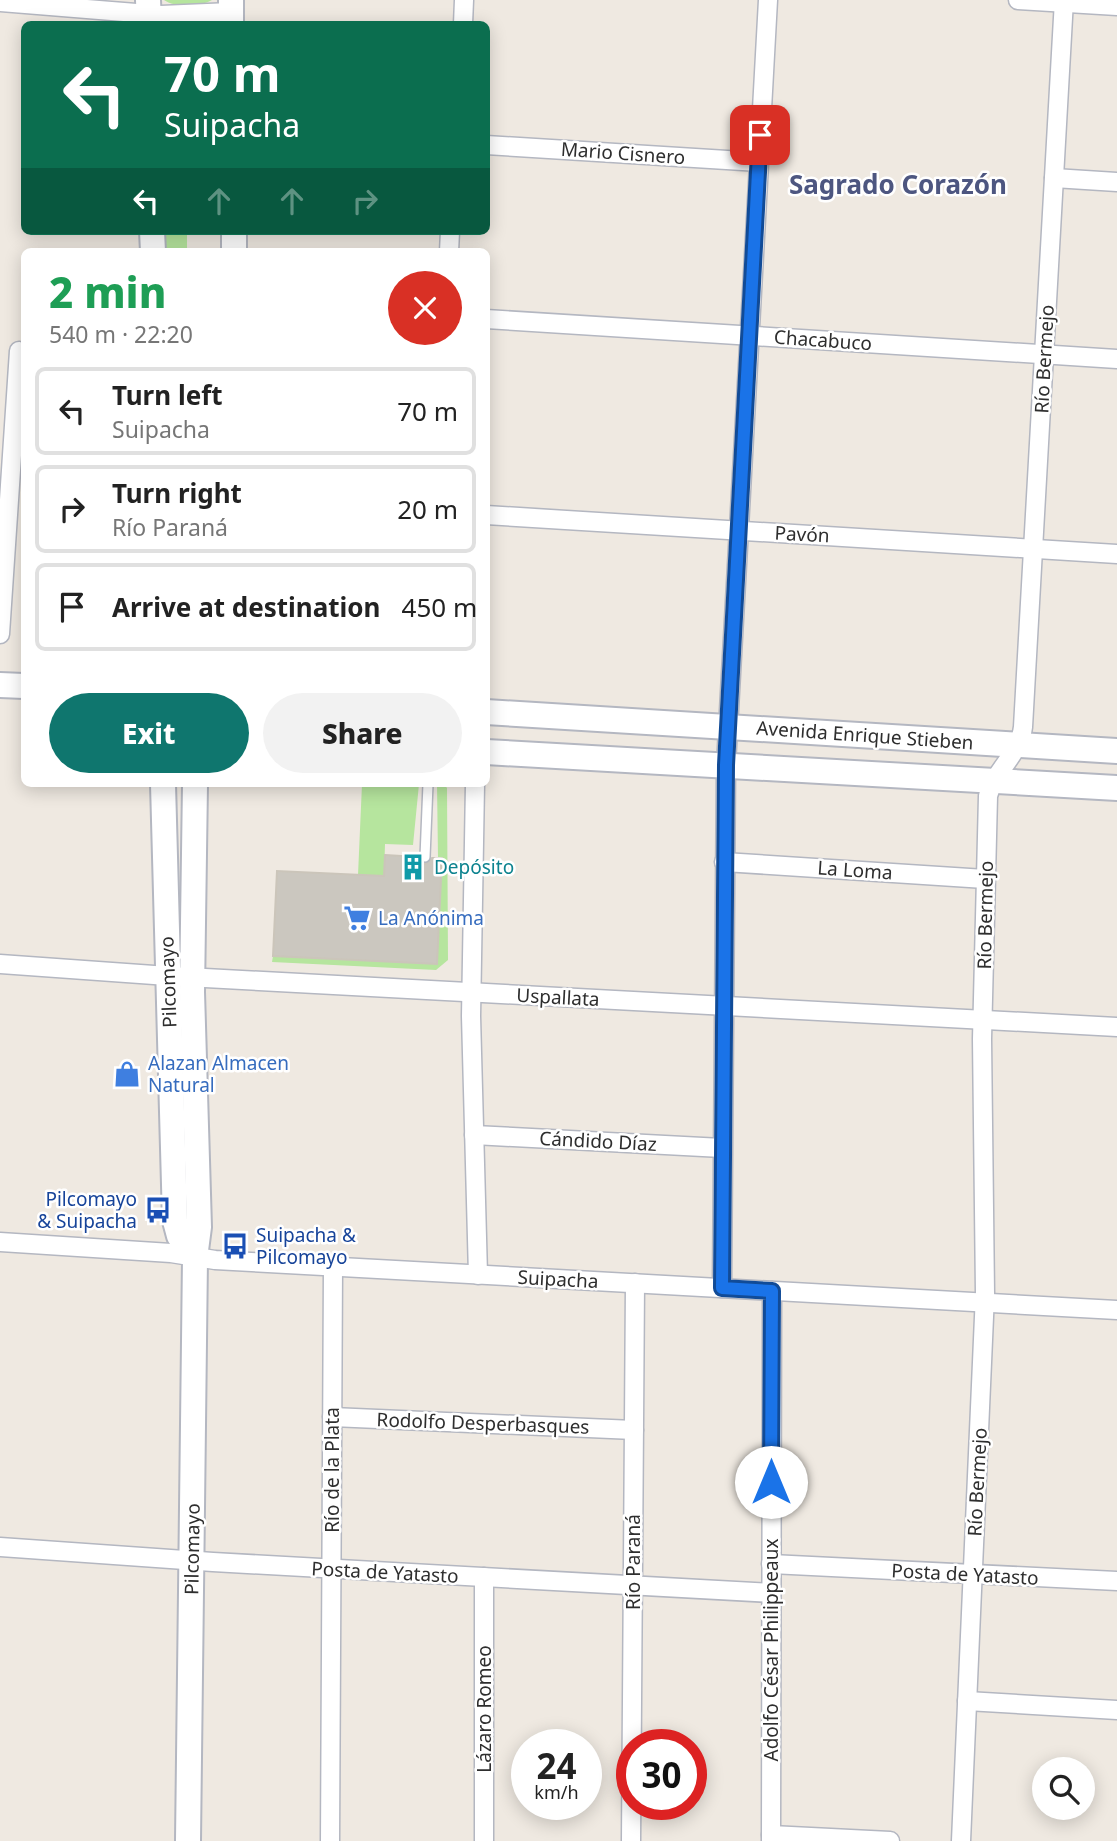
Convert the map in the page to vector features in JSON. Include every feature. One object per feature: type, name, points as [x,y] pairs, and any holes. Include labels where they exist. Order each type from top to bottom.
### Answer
[{"type":"main road","points":[[0,685],[21,686]]},
{"type":"main road","name":"Avenida Enrique Stieben","points":[[490,712],[1117,751]]},
{"type":"main road","name":"Avenida Enrique Stieben","points":[[490,752],[1117,788]]},
{"type":"main road","name":"Pilcomayo","points":[[163,787],[199,1227],[195,1258],[188,1841]]},
{"type":"main road","name":"Pilcomayo","points":[[180,977],[195,787]]},
{"type":"street","points":[[463,21],[464,0]]},
{"type":"street","points":[[722,1288],[726,765],[768,0]]},
{"type":"street","points":[[1018,0],[1117,6]]},
{"type":"street","name":"Río Bermejo","points":[[961,1841],[984,1302],[982,1020],[988,796],[1018,745],[1023,727],[1064,1]]},
{"type":"street","points":[[0,2],[149,13],[231,12]]},
{"type":"street","name":"Mario Cisnero","points":[[490,145],[759,162]]},
{"type":"street","points":[[1054,178],[1117,182]]},
{"type":"street","name":"Chacabuco","points":[[490,319],[1117,359]]},
{"type":"street","points":[[0,349],[21,351]]},
{"type":"street","points":[[0,634],[21,364]]},
{"type":"street","name":"Pavón","points":[[490,515],[1117,554]]},
{"type":"street","points":[[475,787],[471,992],[478,1275]]},
{"type":"street","name":"La Loma","points":[[724,862],[985,879]]},
{"type":"street","name":"Uspallata","points":[[0,964],[180,977],[1117,1027]]},
{"type":"street","name":"Cándido Díaz","points":[[474,1135],[722,1148]]},
{"type":"street","name":"Suipacha","points":[[0,1242],[333,1267],[1117,1310]]},
{"type":"street","name":"Río de la Plata","points":[[330,1841],[333,1267]]},
{"type":"street","name":"Río Paraná","points":[[631,1841],[635,1283]]},
{"type":"street","name":"Adolfo César Philippeaux","points":[[771,1838],[772,1291]]},
{"type":"street","name":"Rodolfo Desperbasques","points":[[332,1417],[634,1430]]},
{"type":"street","name":"Posta de Yatasto","points":[[0,1547],[332,1569],[771,1593]]},
{"type":"street","name":"Posta de Yatasto","points":[[771,1564],[1117,1581]]},
{"type":"street","name":"Lázaro Romeo","points":[[484,1577],[484,1841]]},
{"type":"street","points":[[967,1701],[1117,1710]]},
{"type":"street","points":[[771,1838],[890,1841]]},
{"type":"lane","points":[[425,857],[428,787]]},
{"type":"green space","points":[[164,0],[212,0],[188,6]]},
{"type":"green space","points":[[164,235],[187,235],[187,248],[164,248]]},
{"type":"green space","points":[[362,787],[419,787],[413,845],[385,844],[384,876],[358,875]]},
{"type":"green space","points":[[437,787],[446,787],[448,960],[436,970],[272,962],[273,956],[437,964],[442,859],[438,858]]},
{"type":"building","name":"La Anónima","points":[[385,855],[418,857],[425,864],[432,858],[442,858],[437,964],[273,956],[277,871],[384,876]]},
{"type":"place","name":"Depósito","points":[[413,867]]},
{"type":"place","name":"La Anónima","points":[[357,918]]},
{"type":"place","name":"Alazan Almacen Natural","points":[[127,1074]]},
{"type":"place","name":"Pilcomayo & Suipacha","points":[[158,1210]]},
{"type":"place","name":"Suipacha & Pilcomayo","points":[[235,1246]]},
{"type":"district","name":"Sagrado Corazón","points":[[898,185]]},
{"type":"route","points":[[760,135],[726,765],[722,1288],[772,1291],[771,1482]]}]
